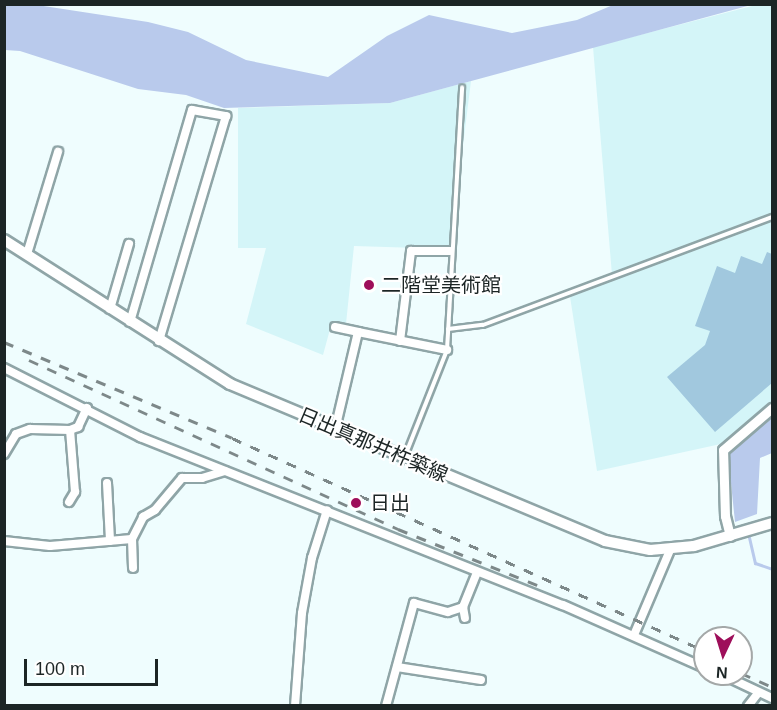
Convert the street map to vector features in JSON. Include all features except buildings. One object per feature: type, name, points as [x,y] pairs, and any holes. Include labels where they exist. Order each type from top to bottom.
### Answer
[{"type":"main road","name":"日出真那井杵築線","points":[[4,240],[159,341],[230,384],[605,541],[650,550],[671,548],[730,536],[769,524]]},
{"type":"street","points":[[130,322],[192,110],[226,116],[159,341]]},
{"type":"street","points":[[27,254],[58,152]]},
{"type":"street","points":[[110,309],[129,244]]},
{"type":"street","points":[[400,341],[411,251],[450,251]]},
{"type":"street","points":[[335,327],[447,350]]},
{"type":"street","points":[[335,429],[358,332]]},
{"type":"street","points":[[4,368],[140,436],[634,635],[693,662]]},
{"type":"street","points":[[4,454],[16,434],[30,429],[70,430],[78,427],[87,408]]},
{"type":"street","points":[[730,536],[725,516],[723,450],[772,408]]},
{"type":"street","points":[[69,502],[75,492],[70,430]]},
{"type":"street","points":[[133,568],[132,538],[143,517],[155,510],[182,478],[202,478],[225,471]]},
{"type":"street","points":[[107,483],[110,541]]},
{"type":"street","points":[[295,705],[302,613],[312,558],[327,510]]},
{"type":"street","points":[[4,541],[50,546],[132,538]]},
{"type":"street","points":[[634,635],[671,548]]},
{"type":"street","points":[[465,618],[463,607],[477,572]]},
{"type":"street","points":[[386,705],[414,603],[448,612],[463,607]]},
{"type":"street","points":[[397,666],[481,680]]},
{"type":"street","points":[[744,686],[772,698]]},
{"type":"street","points":[[748,705],[758,693]]},
{"type":"lane","points":[[405,457],[447,350],[450,251],[462,87]]},
{"type":"lane","points":[[448,329],[483,325],[772,217]]},
{"type":"shaded area","points":[[756,5],[772,5],[772,408],[730,442],[597,471],[569,290],[612,275],[593,47]]},
{"type":"shaded area","points":[[471,81],[450,249],[354,246],[346,324],[332,322],[323,355],[246,324],[266,248],[238,248],[238,108],[390,103]]},
{"type":"water","points":[[4,5],[37,5],[148,22],[188,32],[246,60],[328,77],[387,36],[429,15],[512,33],[577,20],[613,5],[751,5],[390,103],[224,108],[186,95],[138,89],[20,51],[5,50]]},
{"type":"water","points":[[772,418],[772,453],[760,458],[757,514],[735,522],[728,454]]},
{"type":"waterway","points":[[748,533],[755,563],[772,569]]},
{"type":"railway","points":[[4,342],[232,438],[693,646]]},
{"type":"railway","points":[[29,360],[398,529],[540,586]]},
{"type":"railway","points":[[753,678],[772,687]]},
{"type":"place","name":"二階堂美術館","points":[[369,285]]},
{"type":"place","name":"日出","points":[[356,503]]}]
